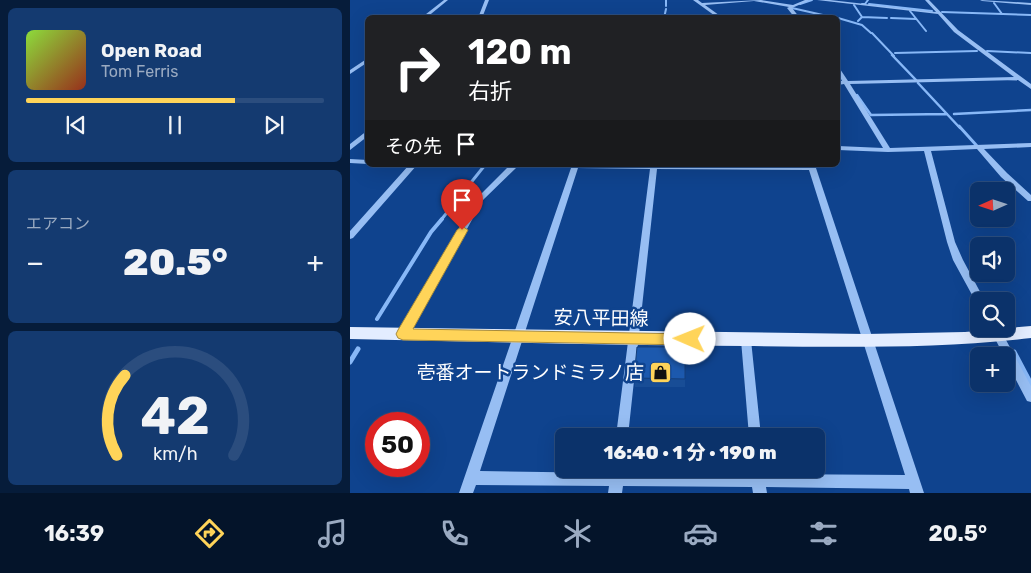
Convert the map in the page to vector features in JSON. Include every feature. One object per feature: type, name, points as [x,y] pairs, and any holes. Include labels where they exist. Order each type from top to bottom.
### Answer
[{"type":"main road","name":"安八平田線","points":[[1015,332],[1031,332]]},
{"type":"main road","name":"安八平田線","points":[[350,333],[746,340],[868,340],[970,334]]},
{"type":"street","points":[[427,15],[446,0]]},
{"type":"street","points":[[481,15],[488,0]]},
{"type":"street","points":[[695,0],[717,15]]},
{"type":"street","points":[[701,4],[754,0],[792,6],[808,0]]},
{"type":"street","points":[[819,0],[938,13]]},
{"type":"street","points":[[866,5],[869,0]]},
{"type":"street","points":[[927,0],[956,31],[1031,87]]},
{"type":"street","points":[[982,0],[1031,4]]},
{"type":"street","points":[[792,6],[789,8],[795,15]]},
{"type":"street","points":[[350,72],[365,61]]},
{"type":"street","points":[[840,73],[888,150]]},
{"type":"street","points":[[840,83],[1019,78]]},
{"type":"street","points":[[350,148],[365,135]]},
{"type":"street","points":[[840,148],[888,150],[1031,145]]},
{"type":"street","points":[[979,147],[1004,175],[1031,199]]},
{"type":"street","points":[[927,149],[951,242],[958,260],[975,292]]},
{"type":"street","points":[[350,161],[365,162]]},
{"type":"street","points":[[350,236],[411,167]]},
{"type":"street","points":[[403,334],[480,199],[513,167]]},
{"type":"street","points":[[466,493],[575,167]]},
{"type":"street","points":[[623,428],[654,167]]},
{"type":"street","points":[[698,478],[915,487],[811,167]]},
{"type":"street","points":[[999,337],[1031,397]]},
{"type":"street","points":[[746,340],[753,428]]},
{"type":"street","points":[[471,478],[555,476]]},
{"type":"street","points":[[615,493],[617,478]]},
{"type":"building","name":"壱番オートランドミラノ店","points":[[637,347],[685,347],[685,379],[634,378]]},
{"type":"waterway","points":[[666,0],[666,6]]},
{"type":"waterway","points":[[800,4],[812,0]]},
{"type":"waterway","points":[[862,4],[865,4],[868,0]]},
{"type":"waterway","points":[[994,3],[1002,14]]},
{"type":"waterway","points":[[869,4],[932,11]]},
{"type":"waterway","points":[[854,5],[862,17]]},
{"type":"waterway","points":[[792,8],[823,15]]},
{"type":"waterway","points":[[665,15],[666,9]]},
{"type":"waterway","points":[[910,11],[926,31]]},
{"type":"waterway","points":[[942,12],[1031,15]]},
{"type":"waterway","points":[[858,21],[862,17]]},
{"type":"waterway","points":[[862,17],[887,18]]},
{"type":"waterway","points":[[891,18],[916,19]]},
{"type":"waterway","points":[[840,19],[862,25],[871,33]]},
{"type":"waterway","points":[[872,33],[894,56]]},
{"type":"waterway","points":[[895,53],[977,51]]},
{"type":"waterway","points":[[987,51],[1031,53]]},
{"type":"waterway","points":[[892,55],[916,80]]},
{"type":"waterway","points":[[918,83],[947,114]]},
{"type":"waterway","points":[[857,95],[871,115],[947,114]]},
{"type":"waterway","points":[[954,114],[1031,110]]},
{"type":"waterway","points":[[947,114],[960,128]]},
{"type":"waterway","points":[[959,126],[977,146]]},
{"type":"waterway","points":[[441,220],[483,167]]},
{"type":"waterway","points":[[377,319],[431,232],[442,219]]},
{"type":"waterway","points":[[350,362],[358,349]]},
{"type":"waterway","points":[[1015,354],[1031,384]]},
{"type":"place","name":"壱番オートランドミラノ店","points":[[660,372]]},
{"type":"route","points":[[462,230],[403,334],[690,339]]}]
